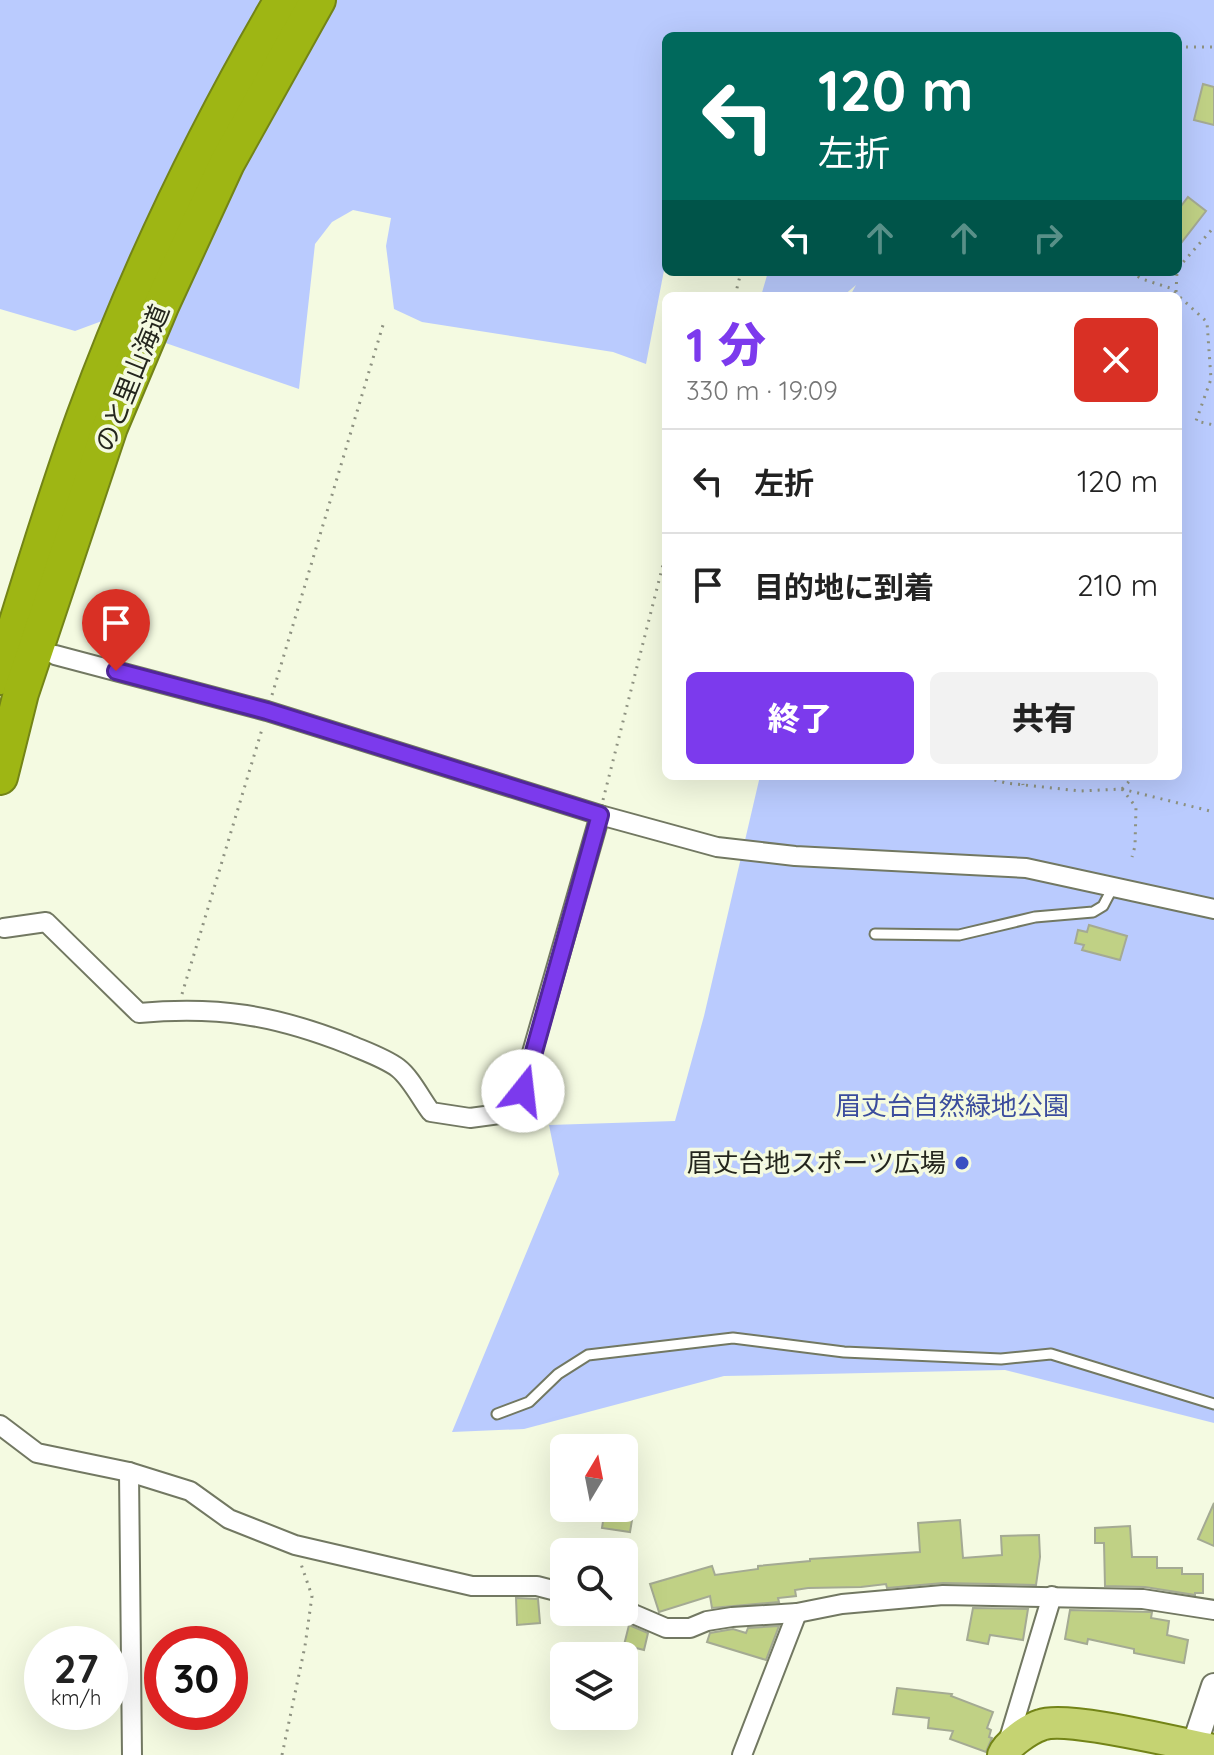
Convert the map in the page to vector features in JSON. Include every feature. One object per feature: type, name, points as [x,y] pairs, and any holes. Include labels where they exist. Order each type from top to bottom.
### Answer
[{"type":"highway","name":"のと里山海道","points":[[0,677],[84,417],[133,293],[200,148],[282,0]]},
{"type":"highway","name":"のと里山海道","points":[[0,777],[21,693],[110,427],[227,163],[318,0]]},
{"type":"main road","points":[[1004,1751],[1042,1724],[1075,1724],[1204,1748]]},
{"type":"street","points":[[55,655],[267,711],[600,815],[717,847],[795,856],[1026,868],[1214,909]]},
{"type":"street","points":[[4,928],[46,922],[139,1013],[178,1009],[242,1013],[285,1022],[358,1048],[398,1068],[431,1112],[470,1118],[515,1112],[600,815]]},
{"type":"street","points":[[0,1425],[37,1453],[129,1472],[190,1491],[229,1519],[295,1545],[472,1586],[537,1586],[550,1589]]},
{"type":"street","points":[[129,1472],[132,1755]]},
{"type":"street","points":[[638,1616],[666,1628],[690,1628],[707,1621],[732,1617],[797,1613],[842,1604],[943,1595],[1143,1599],[1214,1610]]},
{"type":"street","points":[[1004,1751],[1052,1596]]},
{"type":"street","points":[[742,1755],[797,1613]]},
{"type":"street","points":[[1204,1748],[1214,1686]]},
{"type":"lane","points":[[875,934],[959,935],[1008,921],[1093,912],[1103,906],[1113,887]]},
{"type":"lane","points":[[497,1414],[529,1402],[558,1374],[588,1355],[733,1338],[860,1353],[1001,1359],[1051,1354],[1214,1404]]},
{"type":"path","points":[[1182,47],[1214,47]]},
{"type":"path","points":[[1182,265],[1214,227]]},
{"type":"path","points":[[1140,276],[1174,292]]},
{"type":"path","points":[[1182,299],[1207,322],[1213,377],[1196,421],[1214,425]]},
{"type":"path","points":[[178,1009],[383,325]]},
{"type":"path","points":[[600,815],[662,568]]},
{"type":"path","points":[[999,780],[1080,791],[1122,789],[1214,812]]},
{"type":"path","points":[[1022,780],[1023,785]]},
{"type":"path","points":[[1122,789],[1130,780]]},
{"type":"path","points":[[1122,789],[1136,807],[1132,857]]},
{"type":"path","points":[[282,1755],[312,1596],[295,1545]]},
{"type":"green space","name":"眉丈台自然緑地公園","points":[[0,0],[1214,0],[1214,1423],[1005,1370],[724,1376],[524,1429],[452,1432],[559,1174],[549,1125],[675,1121],[704,1016],[759,780],[1182,780],[1182,292],[852,292],[856,285],[848,292],[762,292],[767,276],[1182,276],[1182,32],[662,32],[663,276],[646,364],[613,352],[422,322],[394,309],[386,246],[391,218],[353,210],[332,222],[315,244],[299,389],[102,321],[75,331],[0,309]]},
{"type":"building","points":[[1203,84],[1214,87],[1214,125],[1194,120]]},
{"type":"building","points":[[1188,197],[1206,211],[1182,242],[1182,205]]},
{"type":"building","points":[[1089,925],[1127,936],[1120,960],[1082,950],[1084,945],[1075,943],[1078,930],[1087,932]]},
{"type":"building","points":[[1214,1503],[1214,1546],[1198,1539]]},
{"type":"building","points":[[960,1520],[963,1558],[1002,1555],[1001,1536],[1039,1535],[1036,1585],[943,1583],[887,1588],[886,1584],[808,1588],[795,1590],[796,1596],[778,1598],[779,1602],[712,1608],[710,1596],[659,1612],[650,1584],[712,1566],[715,1575],[810,1559],[920,1552],[918,1523]]},
{"type":"building","points":[[603,1522],[632,1522],[630,1532],[602,1528]]},
{"type":"building","points":[[1130,1526],[1132,1557],[1157,1557],[1157,1568],[1182,1568],[1182,1574],[1203,1574],[1203,1593],[1195,1595],[1145,1587],[1105,1586],[1104,1543],[1095,1543],[1095,1528]]},
{"type":"building","points":[[516,1598],[538,1599],[540,1623],[517,1625]]},
{"type":"building","points":[[973,1608],[1028,1609],[1023,1640],[990,1635],[988,1644],[967,1640]]},
{"type":"building","points":[[1070,1610],[1152,1612],[1151,1618],[1169,1621],[1167,1635],[1188,1640],[1184,1663],[1134,1653],[1134,1649],[1088,1639],[1087,1644],[1065,1639]]},
{"type":"building","points":[[629,1626],[648,1633],[644,1650],[638,1648],[638,1642],[625,1642]]},
{"type":"building","points":[[779,1626],[766,1660],[707,1642],[710,1633],[733,1629],[746,1633],[748,1628]]},
{"type":"building","points":[[897,1688],[952,1694],[993,1712],[987,1728],[991,1730],[989,1737],[992,1738],[986,1752],[950,1739],[953,1731],[928,1728],[929,1718],[893,1714]]},
{"type":"place","name":"眉丈台地スポーツ広場","points":[[962,1163]]},
{"type":"route","points":[[116,671],[267,711],[600,815],[523,1091]]}]
